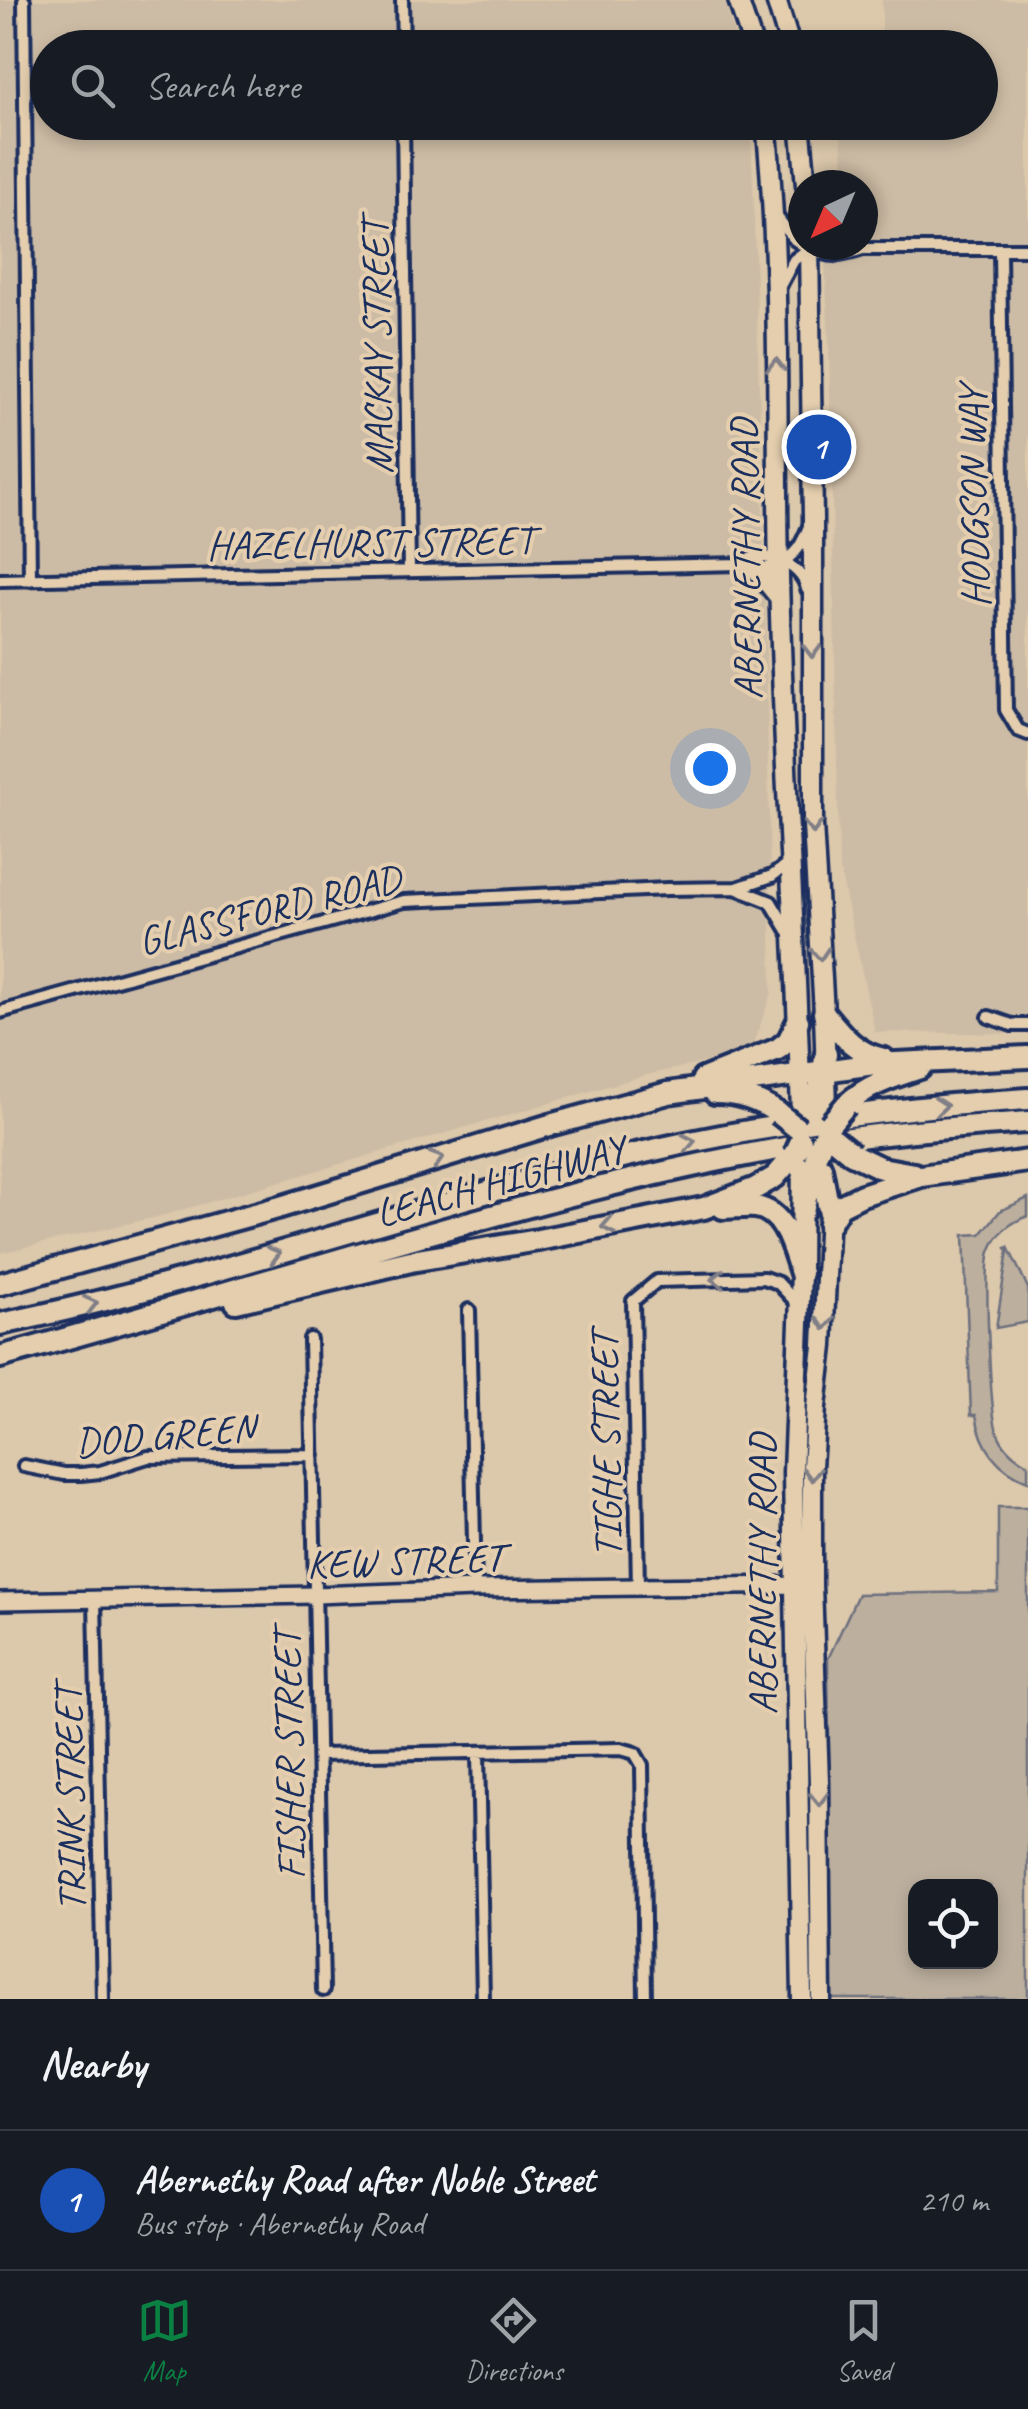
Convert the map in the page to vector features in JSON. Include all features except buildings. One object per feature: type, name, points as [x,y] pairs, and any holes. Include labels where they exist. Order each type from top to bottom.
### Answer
[{"type":"highway","points":[[824,1013],[861,1052],[874,1058],[911,1061]]},
{"type":"highway","points":[[668,1093],[778,1049],[788,1040],[798,1020]]},
{"type":"highway","points":[[0,1284],[277,1208],[668,1093],[825,1066],[1028,1057]]},
{"type":"highway","points":[[704,1208],[775,1177],[858,1094],[888,1078],[963,1060]]},
{"type":"highway","points":[[802,1211],[825,1066]]},
{"type":"highway","points":[[800,1071],[829,1218]]},
{"type":"highway","points":[[668,1093],[724,1093],[758,1101],[881,1168],[921,1176]]},
{"type":"highway","name":"LEACH HIGHWAY","points":[[0,1324],[181,1282],[472,1197],[665,1147],[854,1115],[1028,1099]]},
{"type":"highway","name":"LEACH HIGHWAY","points":[[0,1357],[591,1190],[780,1148],[1028,1122]]},
{"type":"highway","points":[[829,1218],[848,1201],[921,1176],[1028,1161]]},
{"type":"highway","points":[[126,1322],[200,1311],[411,1261],[704,1208],[757,1207],[768,1211],[778,1218],[802,1273]]},
{"type":"highway","points":[[0,1295],[144,1245]]},
{"type":"main road","points":[[738,0],[748,30]]},
{"type":"main road","points":[[776,0],[785,30]]},
{"type":"main road","name":"ABERNETHY ROAD","points":[[767,140],[776,293],[783,725],[800,1071]]},
{"type":"main road","points":[[802,140],[805,170]]},
{"type":"main road","name":"ABERNETHY ROAD","points":[[808,260],[813,824],[825,1066]]},
{"type":"main road","points":[[749,567],[780,597]]},
{"type":"main road","name":"ABERNETHY ROAD","points":[[802,1211],[793,1472],[819,1782],[821,1999]]},
{"type":"main road","name":"ABERNETHY ROAD","points":[[802,1999],[803,1585],[823,1346],[829,1218]]},
{"type":"street","points":[[24,0],[30,580]]},
{"type":"street","points":[[402,0],[402,30]]},
{"type":"street","name":"MACKAY STREET","points":[[404,140],[409,572]]},
{"type":"street","points":[[772,210],[788,231]]},
{"type":"street","points":[[878,249],[1028,249]]},
{"type":"street","name":"HODGSON WAY","points":[[1000,250],[1006,710],[1018,730],[1028,734]]},
{"type":"street","points":[[776,293],[794,260]]},
{"type":"street","points":[[779,562],[796,552],[812,518]]},
{"type":"street","points":[[779,562],[806,580],[812,610]]},
{"type":"street","name":"HAZELHURST STREET","points":[[0,580],[764,569],[779,562]]},
{"type":"street","name":"GLASSFORD ROAD","points":[[0,1012],[404,901],[737,888],[772,876],[791,862]]},
{"type":"street","points":[[737,888],[771,902],[794,940]]},
{"type":"street","points":[[989,1016],[1012,1025],[1028,1025]]},
{"type":"street","name":"TIGHE STREET","points":[[638,1588],[632,1301],[657,1280],[764,1278],[778,1283],[800,1307]]},
{"type":"street","points":[[470,1310],[475,1588]]},
{"type":"street","name":"FISHER STREET","points":[[310,1339],[323,1990]]},
{"type":"street","name":"DOD GREEN","points":[[24,1466],[81,1474],[148,1457],[313,1454]]},
{"type":"street","name":"KEW STREET","points":[[0,1601],[475,1588],[803,1585]]},
{"type":"street","name":"TRINK STREET","points":[[95,1599],[103,1999]]},
{"type":"street","points":[[319,1755],[621,1749],[635,1753],[642,1765],[645,1999]]},
{"type":"street","points":[[478,1753],[482,1999]]},
{"type":"shaded area","points":[[0,0],[724,0],[733,30],[30,30],[30,140],[752,140],[772,993],[750,1053],[646,1075],[161,1216],[0,1253]]},
{"type":"shaded area","points":[[882,0],[1028,0],[1028,1034],[875,1032],[839,866],[825,260],[878,260],[878,170],[844,170],[841,140],[998,140],[998,30],[882,30]]},
{"type":"shaded area","points":[[1028,1198],[1028,1216],[1005,1230],[990,1252],[988,1285],[994,1419],[1002,1441],[1028,1464],[1028,1481],[1008,1471],[993,1456],[976,1415],[971,1415],[964,1235],[981,1234],[1000,1211]]},
{"type":"shaded area","points":[[1006,1248],[1028,1288],[1028,1322],[996,1328]]},
{"type":"shaded area","points":[[998,1507],[1028,1507],[1028,1999],[832,1999],[828,1659],[858,1594],[998,1592]]},
{"type":"place","name":"Abernethy Road after Noble Street","points":[[819,447]]}]
